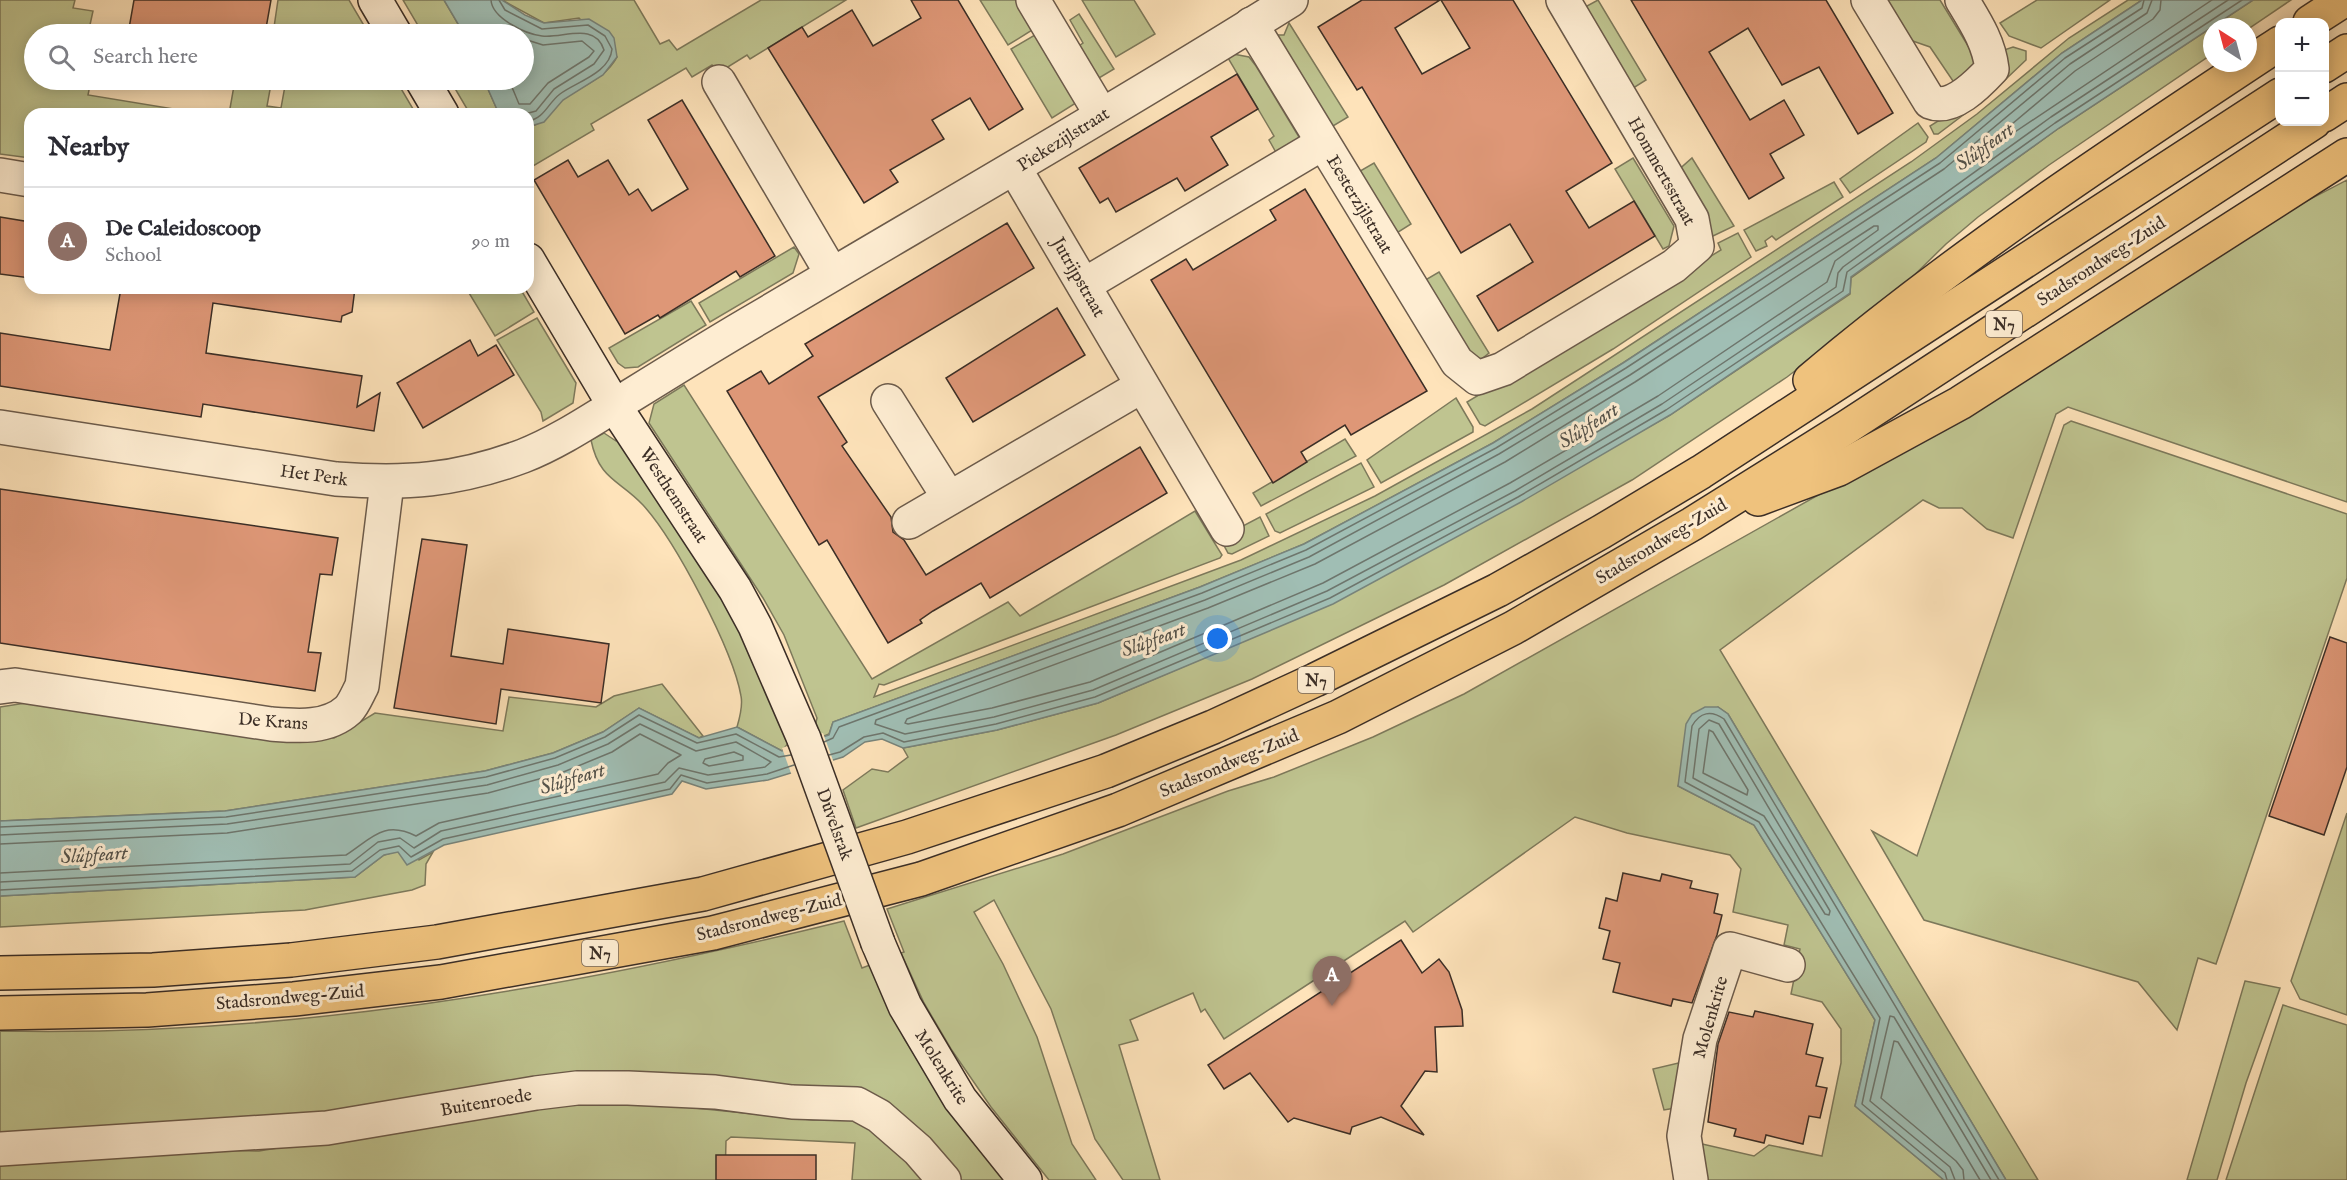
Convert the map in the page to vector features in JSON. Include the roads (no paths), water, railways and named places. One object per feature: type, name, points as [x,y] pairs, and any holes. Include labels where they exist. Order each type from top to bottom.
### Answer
[{"type":"highway","points":[[2316,18],[2344,0]]},
{"type":"highway","name":"N7","points":[[1701,472],[1888,315],[1968,255],[2058,189],[2275,46]]},
{"type":"highway","points":[[2329,63],[2347,51]]},
{"type":"highway","name":"Stadsrondweg-Zuid","points":[[0,973],[153,970],[291,960],[437,942],[703,894],[907,837],[1106,771],[1213,727],[1498,590],[1701,472],[2275,98]]},
{"type":"highway","points":[[2329,112],[2347,100]]},
{"type":"highway","name":"Stadsrondweg-Zuid","points":[[0,1013],[170,1008],[294,999],[441,982],[713,933],[921,879],[1118,810],[1338,717],[1513,628],[1692,524],[1847,427],[2308,126]]},
{"type":"highway","name":"N7","points":[[1692,524],[1839,469],[1960,403],[2347,155]]},
{"type":"street","points":[[375,0],[389,24]]},
{"type":"street","points":[[1033,0],[1101,114]]},
{"type":"street","name":"Piekezijlstraat","points":[[614,405],[832,274],[1015,169],[1101,114],[1291,0]]},
{"type":"street","points":[[1868,0],[1930,102],[1937,105],[1947,104],[1972,88],[1992,69],[1990,52],[1983,34],[1962,0]]},
{"type":"street","name":"Hommertsstraat","points":[[1477,378],[1503,369],[1644,285],[1674,266],[1697,246],[1692,219],[1565,1]]},
{"type":"street","name":"Eesterzijlstraat","points":[[1251,24],[1457,362],[1477,378]]},
{"type":"street","points":[[719,82],[832,274]]},
{"type":"street","points":[[428,90],[438,108]]},
{"type":"street","points":[[1084,285],[1323,143]]},
{"type":"street","name":"Jutrijpstraat","points":[[1015,169],[1227,529]]},
{"type":"street","points":[[0,176],[24,179]]},
{"type":"street","name":"Westhemstraat","points":[[534,270],[614,405],[735,589],[755,626],[804,739]]},
{"type":"street","points":[[909,522],[1142,386]]},
{"type":"street","points":[[888,401],[949,498]]},
{"type":"street","name":"Het Perk","points":[[0,427],[336,479],[387,483],[432,481],[477,471],[525,455],[614,405]]},
{"type":"street","name":"De Krans","points":[[0,687],[15,685],[272,724],[299,726],[326,722],[348,710],[362,686],[387,483]]},
{"type":"street","name":"Dúvelsrak","points":[[804,739],[878,943]]},
{"type":"street","name":"Molenkrite","points":[[878,943],[905,1006],[960,1099],[1025,1180]]},
{"type":"street","name":"Molenkrite","points":[[1691,1180],[1684,1136],[1700,1039],[1730,949],[1788,965]]},
{"type":"street","name":"Buitenroede","points":[[0,1149],[327,1128],[576,1088],[628,1088],[715,1092],[792,1102],[857,1104],[879,1116],[918,1150],[944,1180]]},
{"type":"water","points":[[444,0],[502,0],[525,15],[544,23],[589,19],[609,31],[614,38],[617,57],[603,75],[563,100],[544,122],[534,125],[534,108],[496,108],[488,90],[534,90],[534,24],[458,24]]},
{"type":"water","name":"Slûpfeart","points":[[2142,0],[2253,0],[2226,18],[2203,18],[2203,33],[2059,128],[1851,277],[1850,293],[1670,415],[1521,502],[1333,604],[1098,703],[997,730],[903,748],[882,739],[865,742],[843,757],[768,780],[706,789],[682,781],[672,794],[444,845],[407,865],[398,852],[384,855],[355,877],[0,896],[0,821],[225,811],[485,771],[553,753],[603,732],[639,708],[699,738],[737,727],[782,751],[829,735],[833,722],[1200,587],[1304,544],[1493,443],[1623,363],[1936,158],[2062,53]]},
{"type":"water","points":[[1705,707],[1718,707],[1728,714],[2006,1180],[1944,1180],[1855,1106],[1875,1020],[1754,825],[1678,786],[1686,724],[1692,714]]},
{"type":"place","name":"De Caleidoscoop","points":[[1332,1006]]}]
